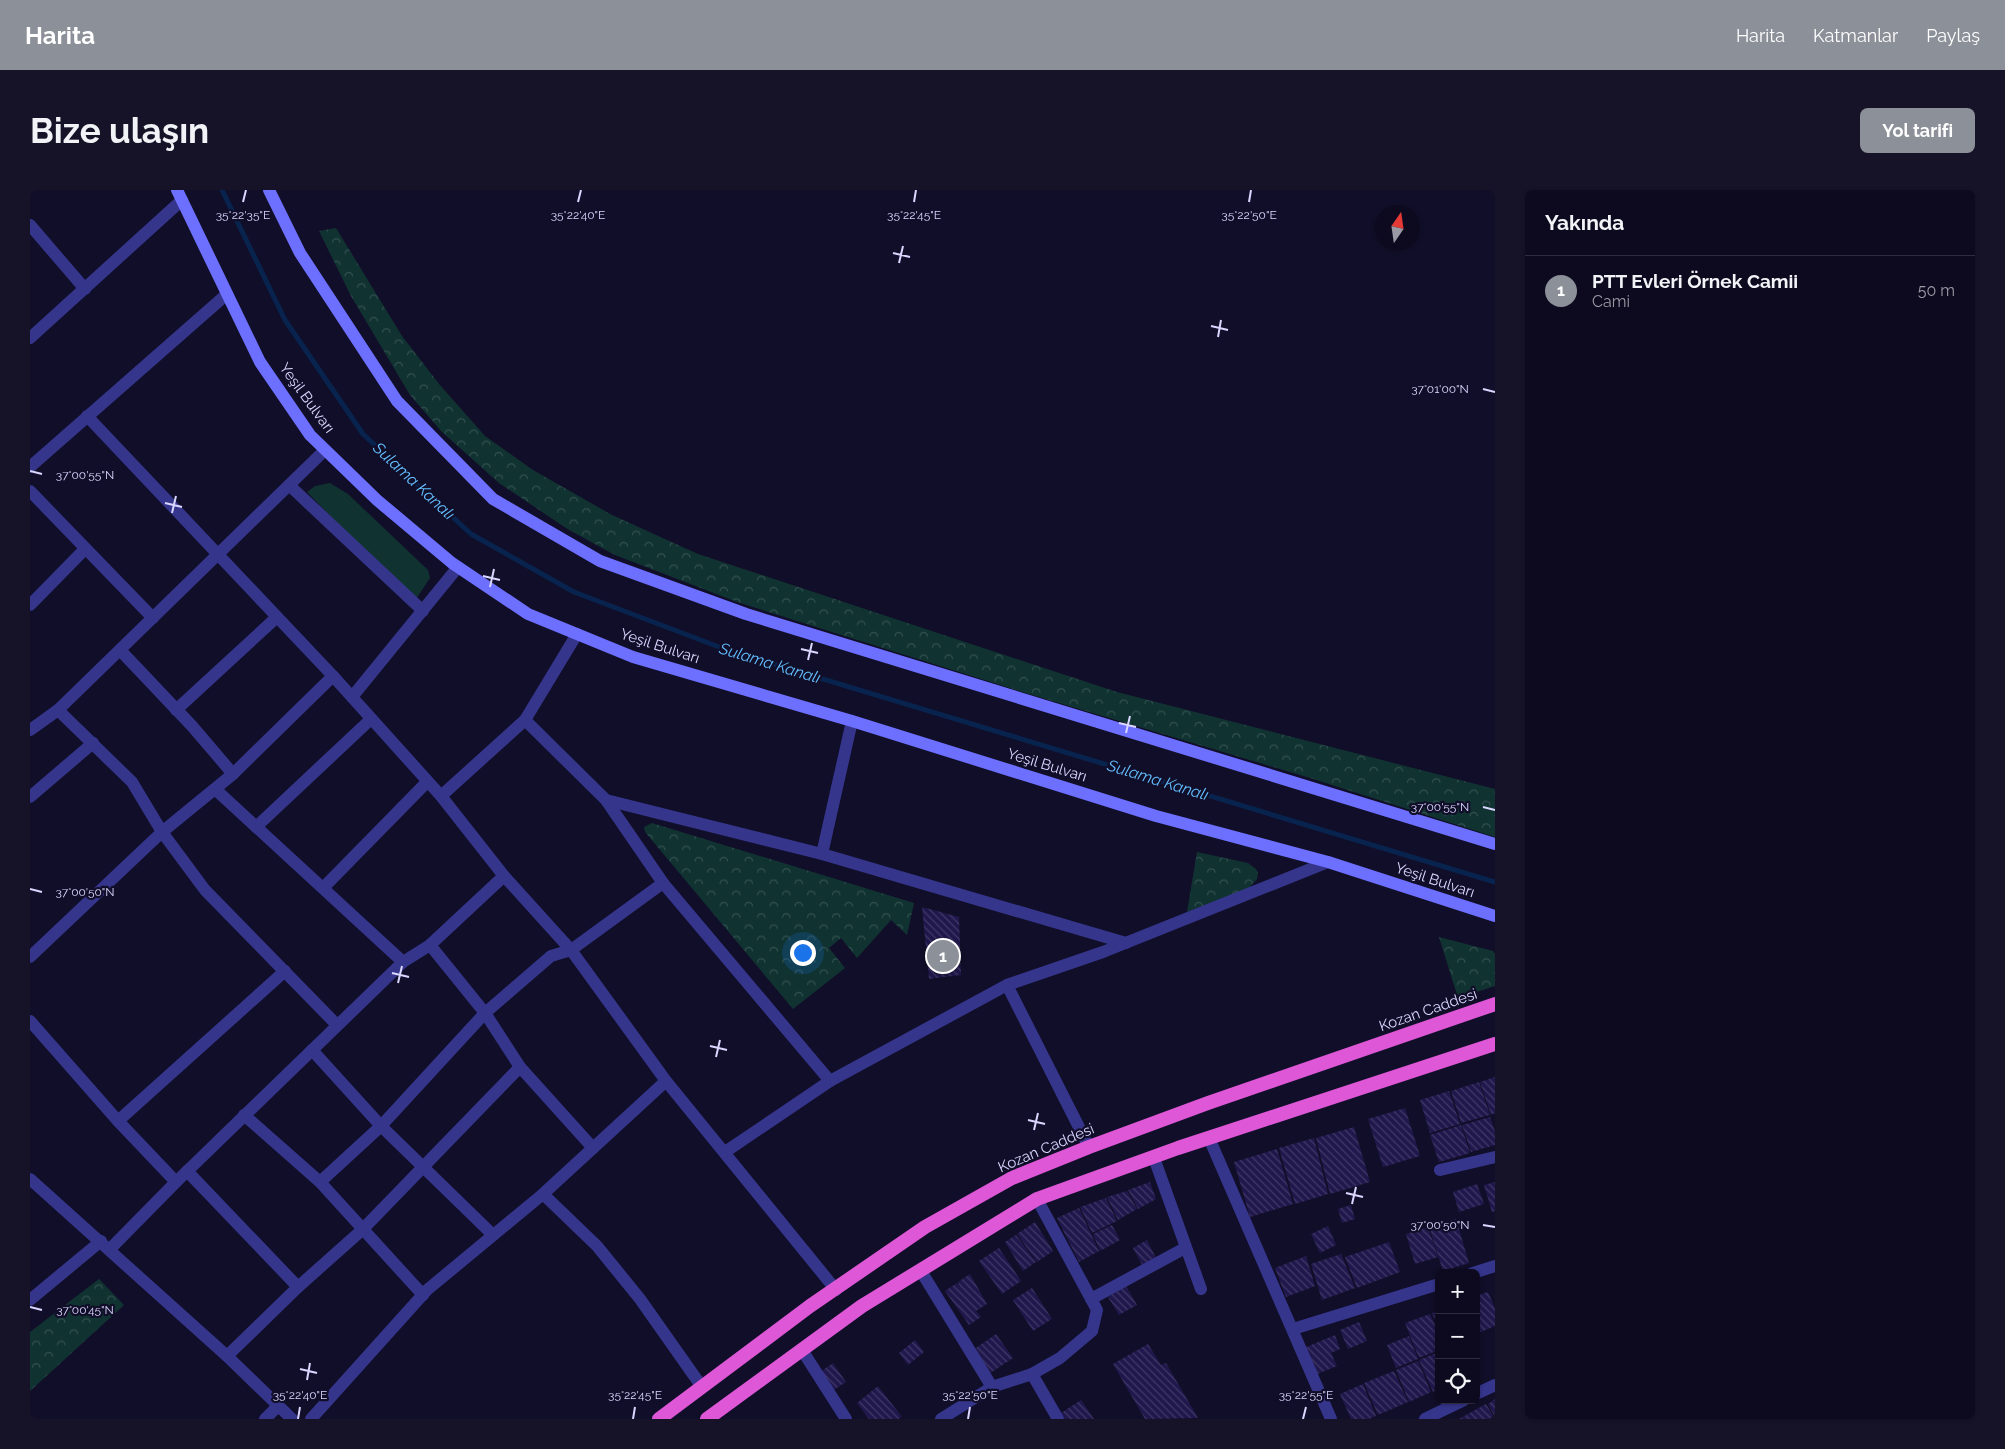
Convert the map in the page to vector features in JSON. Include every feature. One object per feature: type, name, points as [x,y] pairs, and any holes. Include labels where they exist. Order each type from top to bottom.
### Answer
[{"type":"highway","name":"Kozan Caddesi","points":[[659,1419],[810,1306],[836,1290],[925,1227],[1012,1178],[1208,1103],[1495,1004]]},
{"type":"highway","points":[[707,1419],[862,1306],[1037,1199],[1208,1138],[1495,1044]]},
{"type":"main road","points":[[269,190],[300,253],[397,401],[493,499],[600,561],[746,614],[1495,844]]},
{"type":"main road","name":"Yeşil Bulvarı","points":[[180,195],[260,362],[310,435],[377,500],[458,567],[528,614],[633,657],[852,721],[1156,816],[1328,862],[1495,916]]},
{"type":"main road","points":[[1473,909],[1495,922]]},
{"type":"street","points":[[30,338],[85,289],[180,195]]},
{"type":"street","points":[[30,225],[85,289]]},
{"type":"street","points":[[30,467],[228,294]]},
{"type":"street","points":[[87,416],[333,676],[441,796],[504,876],[571,950],[666,1081],[836,1290]]},
{"type":"street","points":[[30,730],[58,710],[325,450]]},
{"type":"street","points":[[289,485],[423,610]]},
{"type":"street","points":[[30,491],[153,618]]},
{"type":"street","points":[[30,604],[85,549]]},
{"type":"street","points":[[352,697],[458,567]]},
{"type":"street","points":[[176,710],[277,616]]},
{"type":"street","points":[[441,796],[525,720],[577,634]]},
{"type":"street","points":[[120,650],[233,774]]},
{"type":"street","points":[[30,957],[162,832],[233,774],[333,676]]},
{"type":"street","points":[[58,710],[132,782],[162,832],[205,890],[338,1025]]},
{"type":"street","points":[[256,828],[371,719]]},
{"type":"street","points":[[525,720],[606,800],[663,883],[830,1081]]},
{"type":"street","points":[[822,854],[852,721]]},
{"type":"street","points":[[30,796],[93,743]]},
{"type":"street","points":[[323,888],[427,782]]},
{"type":"street","points":[[215,789],[403,962]]},
{"type":"street","points":[[606,800],[822,854],[1126,943]]},
{"type":"street","points":[[724,1152],[830,1081],[1007,985],[1126,943],[1328,862]]},
{"type":"street","points":[[30,1300],[105,1245],[176,1182],[403,962],[430,945],[504,876]]},
{"type":"street","points":[[320,1182],[381,1126],[485,1013],[552,956],[571,950],[663,883]]},
{"type":"street","points":[[430,945],[485,1013],[520,1067],[593,1148]]},
{"type":"street","points":[[118,1121],[285,971]]},
{"type":"street","points":[[1007,985],[1089,1147]]},
{"type":"street","points":[[30,1021],[118,1121],[176,1182]]},
{"type":"street","points":[[312,1050],[381,1126],[493,1235]]},
{"type":"street","points":[[227,1356],[298,1287],[362,1230],[520,1067]]},
{"type":"street","points":[[311,1419],[423,1294],[543,1194],[666,1081]]},
{"type":"street","points":[[244,1116],[320,1182],[362,1230],[423,1294]]},
{"type":"street","points":[[1208,1138],[1331,1419]]},
{"type":"street","points":[[1440,1170],[1495,1157]]},
{"type":"street","points":[[1154,1158],[1201,1289]]},
{"type":"street","points":[[187,1171],[298,1287]]},
{"type":"street","points":[[30,1179],[227,1356],[292,1419]]},
{"type":"street","points":[[543,1194],[597,1246],[640,1299],[702,1387]]},
{"type":"street","points":[[941,1419],[957,1415],[992,1387],[1032,1374],[1060,1358],[1092,1331],[1097,1310],[1037,1199]]},
{"type":"street","points":[[1091,1299],[1185,1248]]},
{"type":"street","points":[[1480,1271],[1495,1266]]},
{"type":"street","points":[[920,1271],[992,1387]]},
{"type":"street","points":[[1293,1329],[1435,1285]]},
{"type":"street","points":[[802,1350],[846,1419]]},
{"type":"street","points":[[1032,1374],[1058,1419]]},
{"type":"street","points":[[1480,1392],[1495,1385]]},
{"type":"street","points":[[1425,1419],[1456,1404]]},
{"type":"street","points":[[266,1419],[278,1406]]},
{"type":"green space","points":[[336,228],[402,336],[439,384],[485,436],[533,470],[612,515],[698,554],[1117,692],[1495,789],[1495,837],[1310,778],[1029,694],[737,602],[615,555],[569,530],[499,483],[442,432],[410,395],[351,296],[319,231]]},
{"type":"green space","points":[[330,483],[348,494],[428,570],[430,578],[414,602],[307,492],[315,486]]},
{"type":"green space","points":[[652,823],[914,903],[907,935],[891,920],[857,958],[841,938],[829,948],[845,968],[793,1009],[645,832],[644,827]]},
{"type":"green space","points":[[1197,852],[1248,863],[1256,869],[1258,873],[1257,879],[1248,889],[1187,912]]},
{"type":"green space","points":[[1439,937],[1493,951],[1495,954],[1495,986],[1458,998]]},
{"type":"green space","points":[[99,1279],[124,1305],[30,1391],[30,1332]]},
{"type":"building","points":[[922,907],[959,917],[961,975],[929,979]]},
{"type":"building","points":[[1495,1077],[1495,1113],[1491,1115],[1480,1082]]},
{"type":"building","points":[[1479,1082],[1490,1115],[1461,1123],[1451,1091]]},
{"type":"building","points":[[1449,1091],[1460,1124],[1430,1133],[1420,1100]]},
{"type":"building","points":[[1405,1108],[1420,1156],[1383,1167],[1368,1119]]},
{"type":"building","points":[[1490,1117],[1495,1131],[1495,1145],[1471,1152],[1462,1125]]},
{"type":"building","points":[[1461,1125],[1470,1153],[1439,1162],[1430,1135]]},
{"type":"building","points":[[1354,1127],[1370,1182],[1330,1194],[1316,1138]]},
{"type":"building","points":[[1314,1138],[1328,1194],[1295,1204],[1279,1148]]},
{"type":"building","points":[[1277,1149],[1293,1204],[1250,1217],[1234,1162]]},
{"type":"building","points":[[1150,1182],[1156,1199],[1138,1209],[1128,1190]]},
{"type":"building","points":[[1495,1182],[1495,1211],[1492,1212],[1484,1185]]},
{"type":"building","points":[[1477,1184],[1484,1204],[1459,1212],[1453,1192]]},
{"type":"building","points":[[1127,1191],[1137,1209],[1118,1220],[1107,1197]]},
{"type":"building","points":[[1106,1198],[1117,1221],[1092,1233],[1080,1207]]},
{"type":"building","points":[[1351,1205],[1355,1219],[1342,1223],[1338,1209]]},
{"type":"building","points":[[1079,1208],[1099,1251],[1079,1262],[1057,1218]]},
{"type":"building","points":[[1456,1219],[1469,1263],[1450,1269],[1442,1269],[1429,1227]]},
{"type":"building","points":[[1035,1222],[1053,1251],[1037,1262],[1017,1234]]},
{"type":"building","points":[[1112,1225],[1120,1240],[1100,1251],[1093,1234]]},
{"type":"building","points":[[1328,1226],[1336,1245],[1320,1253],[1311,1234]]},
{"type":"building","points":[[1428,1227],[1438,1257],[1415,1264],[1406,1234]]},
{"type":"building","points":[[1016,1235],[1036,1262],[1023,1271],[1005,1242]]},
{"type":"building","points":[[1147,1240],[1156,1258],[1142,1265],[1133,1248]]},
{"type":"building","points":[[1389,1242],[1400,1272],[1357,1288],[1345,1257]]},
{"type":"building","points":[[999,1248],[1021,1281],[1002,1294],[979,1261]]},
{"type":"building","points":[[1341,1254],[1355,1288],[1322,1300],[1311,1264]]},
{"type":"building","points":[[1306,1256],[1315,1286],[1286,1297],[1275,1268]]},
{"type":"building","points":[[970,1274],[987,1304],[976,1311],[981,1317],[969,1325],[945,1291],[957,1283],[960,1287],[958,1282]]},
{"type":"building","points":[[1126,1286],[1137,1305],[1119,1315],[1108,1297]]},
{"type":"building","points":[[1032,1288],[1052,1319],[1033,1331],[1013,1300]]},
{"type":"building","points":[[1488,1292],[1495,1308],[1495,1326],[1480,1332],[1480,1314],[1480,1295]]},
{"type":"building","points":[[1430,1314],[1435,1325],[1435,1352],[1419,1358],[1405,1323]]},
{"type":"building","points":[[1359,1322],[1367,1341],[1348,1349],[1340,1330]]},
{"type":"building","points":[[996,1334],[1013,1358],[989,1374],[973,1350]]},
{"type":"building","points":[[1335,1335],[1340,1349],[1331,1353],[1337,1366],[1315,1375],[1304,1348]]},
{"type":"building","points":[[1409,1336],[1418,1359],[1396,1368],[1387,1345]]},
{"type":"building","points":[[915,1340],[924,1352],[908,1365],[899,1353]]},
{"type":"building","points":[[1148,1344],[1161,1365],[1166,1363],[1198,1418],[1145,1419],[1113,1364]]},
{"type":"building","points":[[1435,1354],[1435,1391],[1433,1392],[1419,1360]]},
{"type":"building","points":[[1418,1361],[1431,1392],[1409,1402],[1396,1370]]},
{"type":"building","points":[[833,1363],[846,1382],[832,1391],[820,1372]]},
{"type":"building","points":[[1394,1371],[1408,1402],[1378,1415],[1364,1383]]},
{"type":"building","points":[[1363,1384],[1376,1416],[1369,1419],[1351,1419],[1340,1394]]},
{"type":"building","points":[[878,1386],[902,1417],[898,1419],[869,1419],[857,1403]]},
{"type":"building","points":[[1495,1399],[1495,1417],[1488,1404]]},
{"type":"building","points":[[1081,1400],[1094,1419],[1065,1419],[1061,1413]]},
{"type":"building","points":[[1486,1404],[1495,1419],[1459,1419]]},
{"type":"waterway","name":"Sulama Kanalı","points":[[222,190],[285,320],[363,434],[471,534],[574,592],[727,650],[1495,882]]},
{"type":"place","name":"PTT Evleri Örnek Camii","points":[[943,956]]}]
